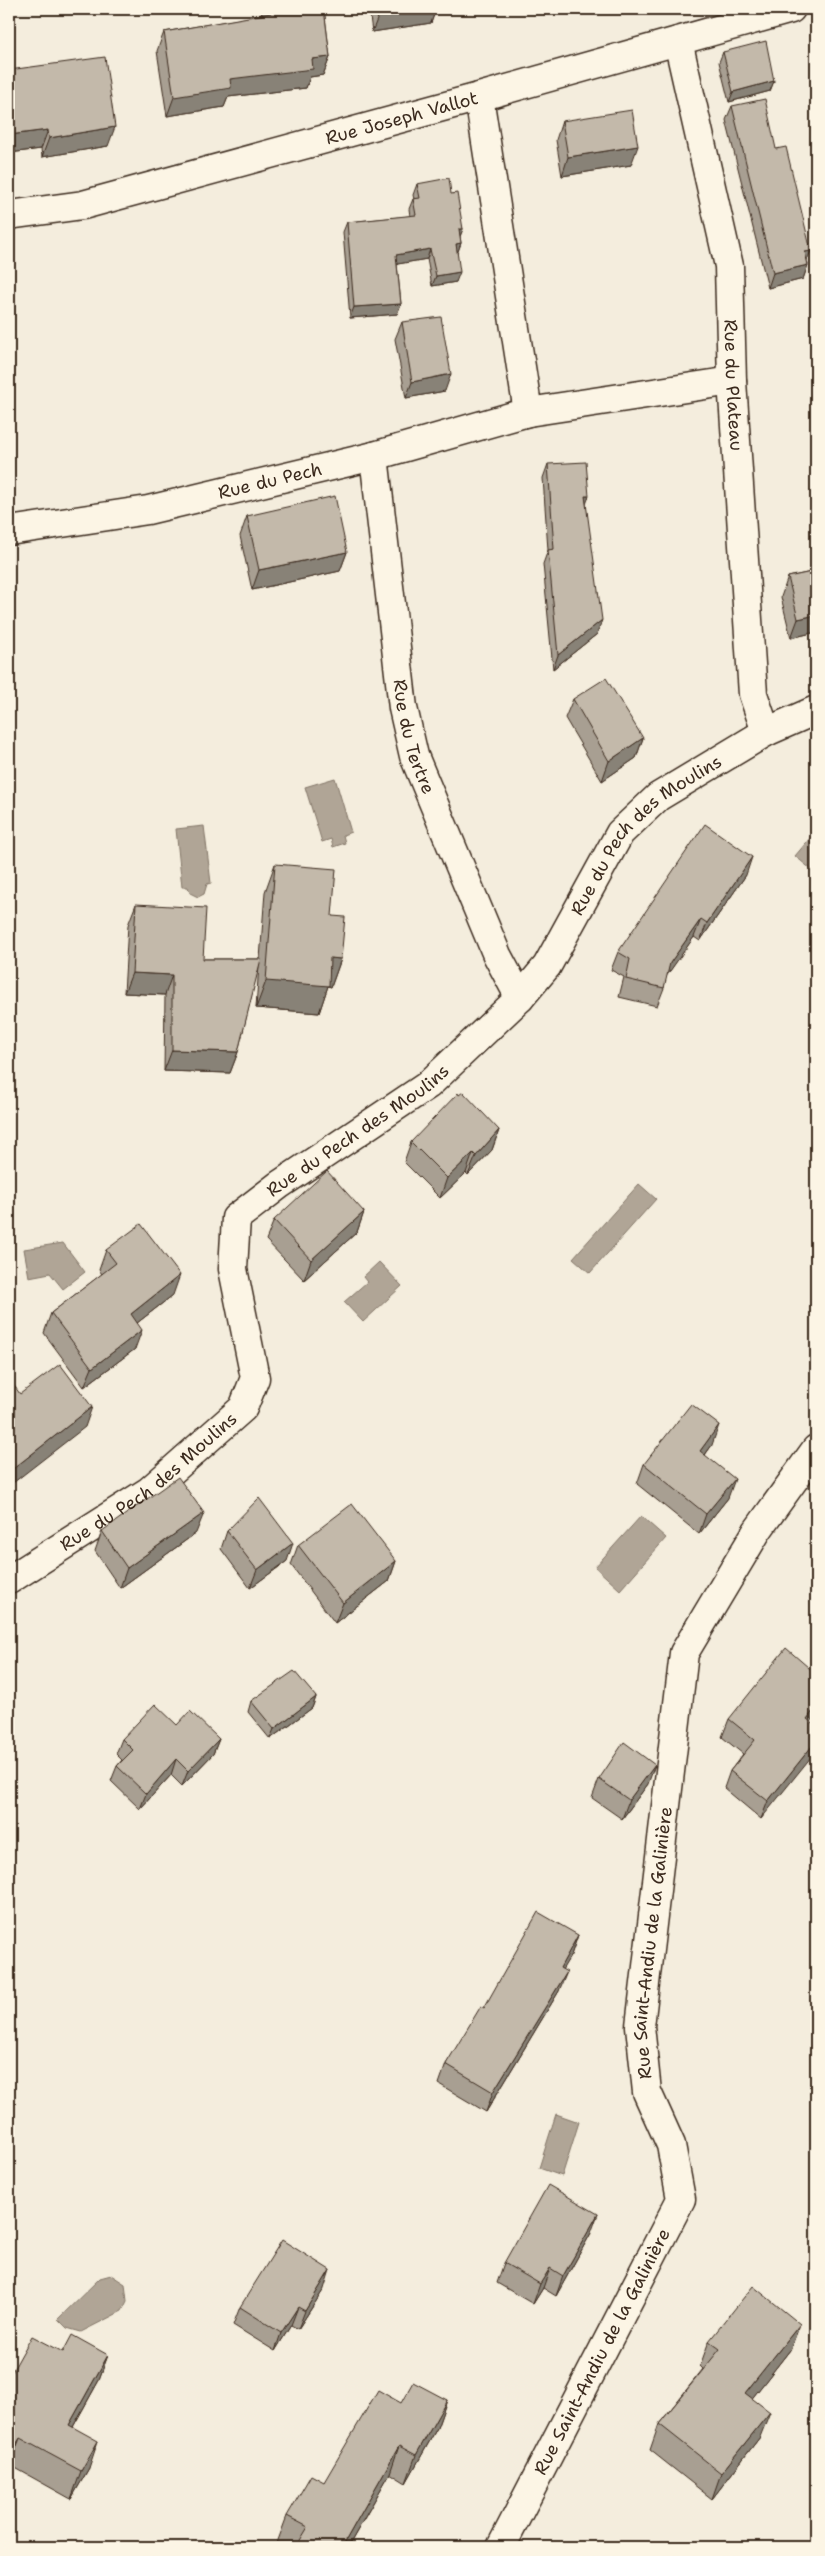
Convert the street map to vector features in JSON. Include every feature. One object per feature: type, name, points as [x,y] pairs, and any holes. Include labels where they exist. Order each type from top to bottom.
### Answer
[{"type":"street","name":"Rue Joseph Vallot","points":[[9,215],[83,205],[479,97],[791,9]]},
{"type":"street","name":"Rue du Plateau","points":[[678,41],[729,266],[732,381],[753,694],[766,732]]},
{"type":"street","points":[[479,97],[528,412]]},
{"type":"street","name":"Rue du Pech","points":[[9,531],[148,510],[374,456],[528,412],[732,381]]},
{"type":"street","name":"Rue du Tertre","points":[[374,456],[403,708],[414,756],[497,954],[520,998]]},
{"type":"street","name":"Rue du Pech des Moulins","points":[[9,1580],[149,1491],[243,1408],[255,1378],[233,1269],[236,1218],[279,1184],[428,1085],[520,998],[547,966],[620,833],[658,797],[766,732],[816,710]]},
{"type":"street","name":"Rue Saint-Andiu de la Galinière","points":[[501,2547],[681,2199],[671,2145],[647,2092],[640,2026],[684,1653],[757,1531],[816,1449]]},
{"type":"shaded area","points":[[335,778],[351,832],[343,835],[345,843],[333,847],[331,839],[322,842],[305,787]]},
{"type":"shaded area","points":[[204,826],[211,883],[207,884],[204,894],[198,897],[190,893],[188,887],[182,887],[176,829]]},
{"type":"shaded area","points":[[816,831],[816,865],[812,870],[795,856]]},
{"type":"shaded area","points":[[639,1184],[656,1199],[590,1273],[573,1258]]},
{"type":"shaded area","points":[[63,1243],[85,1272],[63,1289],[50,1273],[29,1277],[24,1249]]},
{"type":"shaded area","points":[[379,1262],[402,1286],[363,1322],[344,1302],[367,1282],[363,1277]]},
{"type":"shaded area","points":[[641,1516],[666,1538],[620,1590],[595,1567]]},
{"type":"shaded area","points":[[556,2114],[579,2122],[562,2176],[539,2168]]},
{"type":"shaded area","points":[[111,2275],[125,2284],[127,2301],[122,2311],[81,2332],[67,2328],[58,2319],[100,2278]]},
{"type":"building","points":[[271,9],[324,9],[330,57],[312,59],[313,69],[230,79],[231,88],[174,97],[164,32],[271,13]]},
{"type":"building","points":[[379,9],[404,9],[380,12]]},
{"type":"building","points":[[766,41],[774,81],[733,92],[723,52]]},
{"type":"building","points":[[105,57],[115,127],[49,138],[48,130],[9,135],[9,70]]},
{"type":"building","points":[[765,99],[776,149],[786,147],[811,251],[805,252],[808,265],[773,273],[732,106]]},
{"type":"building","points":[[632,110],[638,146],[568,157],[562,121]]},
{"type":"building","points":[[449,178],[451,194],[457,193],[463,229],[459,229],[461,243],[456,244],[460,272],[436,276],[430,249],[396,255],[401,304],[354,307],[347,222],[416,215],[413,199],[420,198],[417,184]]},
{"type":"building","points":[[441,317],[451,374],[412,382],[402,322]]},
{"type":"building","points":[[586,462],[589,496],[585,496],[602,620],[558,655],[548,550],[554,549],[548,464]]},
{"type":"building","points":[[335,496],[347,552],[259,570],[247,516]]},
{"type":"building","points":[[816,571],[816,615],[798,619],[788,577]]},
{"type":"building","points":[[606,678],[643,738],[609,761],[573,699]]},
{"type":"building","points":[[705,824],[752,857],[707,923],[701,919],[670,963],[664,988],[626,979],[630,959],[618,952]]},
{"type":"building","points":[[275,864],[336,869],[332,916],[345,917],[341,959],[330,958],[329,986],[266,981]]},
{"type":"building","points":[[136,904],[206,908],[203,959],[261,959],[238,1052],[172,1050],[172,975],[132,973]]},
{"type":"building","points":[[463,1092],[499,1130],[476,1156],[473,1153],[447,1178],[411,1142],[458,1093],[459,1095]]},
{"type":"building","points":[[327,1171],[364,1212],[311,1260],[274,1220]]},
{"type":"building","points":[[141,1224],[180,1275],[131,1314],[142,1330],[92,1368],[51,1313],[116,1263],[106,1250]]},
{"type":"building","points":[[60,1364],[92,1407],[9,1472],[9,1381],[20,1394]]},
{"type":"building","points":[[691,1404],[719,1425],[700,1451],[735,1479],[706,1514],[644,1464]]},
{"type":"building","points":[[178,1477],[204,1513],[127,1568],[102,1531]]},
{"type":"building","points":[[259,1498],[293,1543],[257,1570],[227,1531]]},
{"type":"building","points":[[352,1504],[396,1561],[343,1603],[298,1545]]},
{"type":"building","points":[[786,1648],[816,1674],[816,1707],[807,1719],[816,1726],[816,1741],[768,1801],[730,1771],[755,1740],[729,1719]]},
{"type":"building","points":[[294,1671],[316,1697],[274,1729],[251,1701]]},
{"type":"building","points":[[155,1704],[177,1725],[190,1711],[219,1739],[188,1771],[176,1759],[146,1794],[117,1766],[133,1750],[122,1739]]},
{"type":"building","points":[[624,1742],[655,1765],[629,1800],[599,1779]]},
{"type":"building","points":[[538,1912],[578,1935],[560,1968],[567,1972],[493,2092],[446,2064],[481,2006],[484,2008]]},
{"type":"building","points":[[548,2185],[598,2214],[563,2276],[550,2268],[540,2284],[504,2263]]},
{"type":"building","points":[[282,2240],[330,2270],[305,2311],[298,2307],[281,2333],[240,2307]]},
{"type":"building","points":[[753,2286],[800,2324],[745,2393],[770,2412],[721,2473],[659,2424],[720,2349],[709,2341]]},
{"type":"building","points":[[72,2335],[108,2355],[69,2425],[98,2441],[81,2471],[20,2438],[12,2451],[9,2449],[9,2377],[32,2336],[63,2352]]},
{"type":"building","points":[[413,2382],[447,2400],[416,2455],[399,2446],[342,2547],[296,2547],[308,2527],[287,2516],[311,2475],[324,2482],[378,2390],[401,2403]]}]
